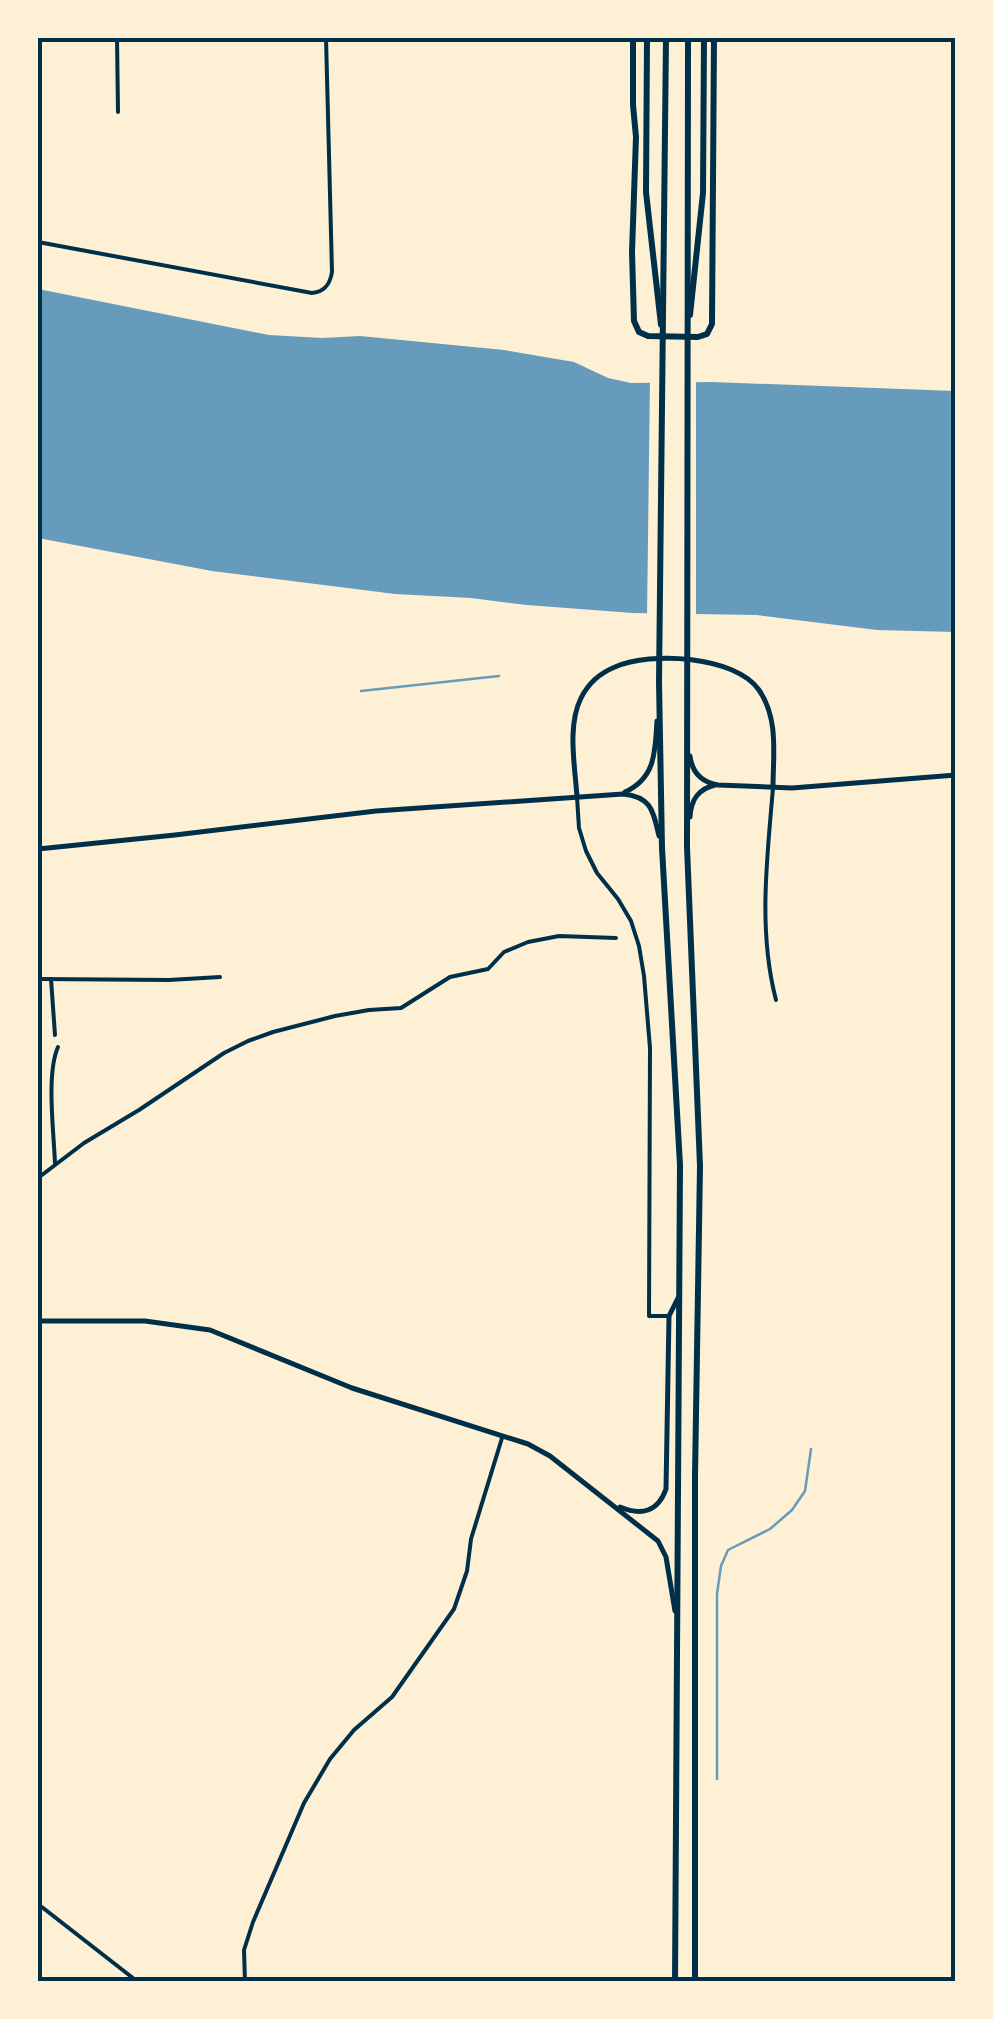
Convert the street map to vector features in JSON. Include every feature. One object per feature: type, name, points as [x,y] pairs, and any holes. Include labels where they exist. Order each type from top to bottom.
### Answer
[{"type":"main road","points":[[632,38],[636,136],[634,322],[648,336],[696,338],[707,334],[712,324],[714,38]]},
{"type":"main road","points":[[647,38],[646,192],[663,346]]},
{"type":"main road","points":[[666,38],[658,682],[662,848],[680,1165],[675,1982]]},
{"type":"main road","points":[[688,38],[686,703],[700,1166],[695,1476],[695,1982]]},
{"type":"main road","points":[[686,346],[704,192],[704,38]]},
{"type":"street","points":[[118,38],[118,112]]},
{"type":"street","points":[[38,242],[312,293],[323,290],[331,278],[326,38]]},
{"type":"street","points":[[669,1316],[649,1316],[650,1048],[640,946],[623,906],[597,873],[579,828],[574,724],[582,695],[598,676],[615,666],[656,660],[722,665],[745,676],[757,688],[772,719],[773,788],[765,917],[776,1000]]},
{"type":"street","points":[[617,794],[636,786],[650,770],[659,702]]},
{"type":"street","points":[[686,703],[692,766],[704,780],[718,785],[773,788],[956,774]]},
{"type":"street","points":[[688,846],[692,802],[704,789],[718,785]]},
{"type":"street","points":[[38,849],[376,811],[617,794],[635,796],[650,806],[662,848]]},
{"type":"street","points":[[38,1178],[84,1143],[248,1041],[335,1016],[402,1008],[450,977],[488,969],[504,952],[528,942],[559,936],[616,938]]},
{"type":"street","points":[[38,979],[220,977]]},
{"type":"street","points":[[51,978],[55,1036]]},
{"type":"street","points":[[55,1164],[52,1088],[58,1047]]},
{"type":"street","points":[[612,1504],[631,1512],[645,1512],[658,1504],[666,1492],[669,1316],[678,1298]]},
{"type":"street","points":[[38,1321],[145,1321],[202,1328],[352,1388],[503,1435],[550,1456],[663,1548],[676,1621]]},
{"type":"street","points":[[245,1982],[244,1950],[253,1922],[304,1803],[330,1759],[354,1730],[392,1696],[454,1608],[503,1435]]},
{"type":"street","points":[[38,1904],[138,1982]]},
{"type":"water","points":[[38,289],[269,335],[360,336],[504,350],[574,362],[608,378],[631,383],[955,391],[955,632],[877,630],[757,615],[633,613],[395,594],[212,571],[38,538]]},
{"type":"pier","points":[[650,378],[696,378],[696,619],[647,618]]},
{"type":"waterway","points":[[361,691],[499,676]]},
{"type":"waterway","points":[[717,1779],[717,1594],[721,1566],[728,1550],[770,1529],[792,1510],[805,1491],[811,1449]]}]
